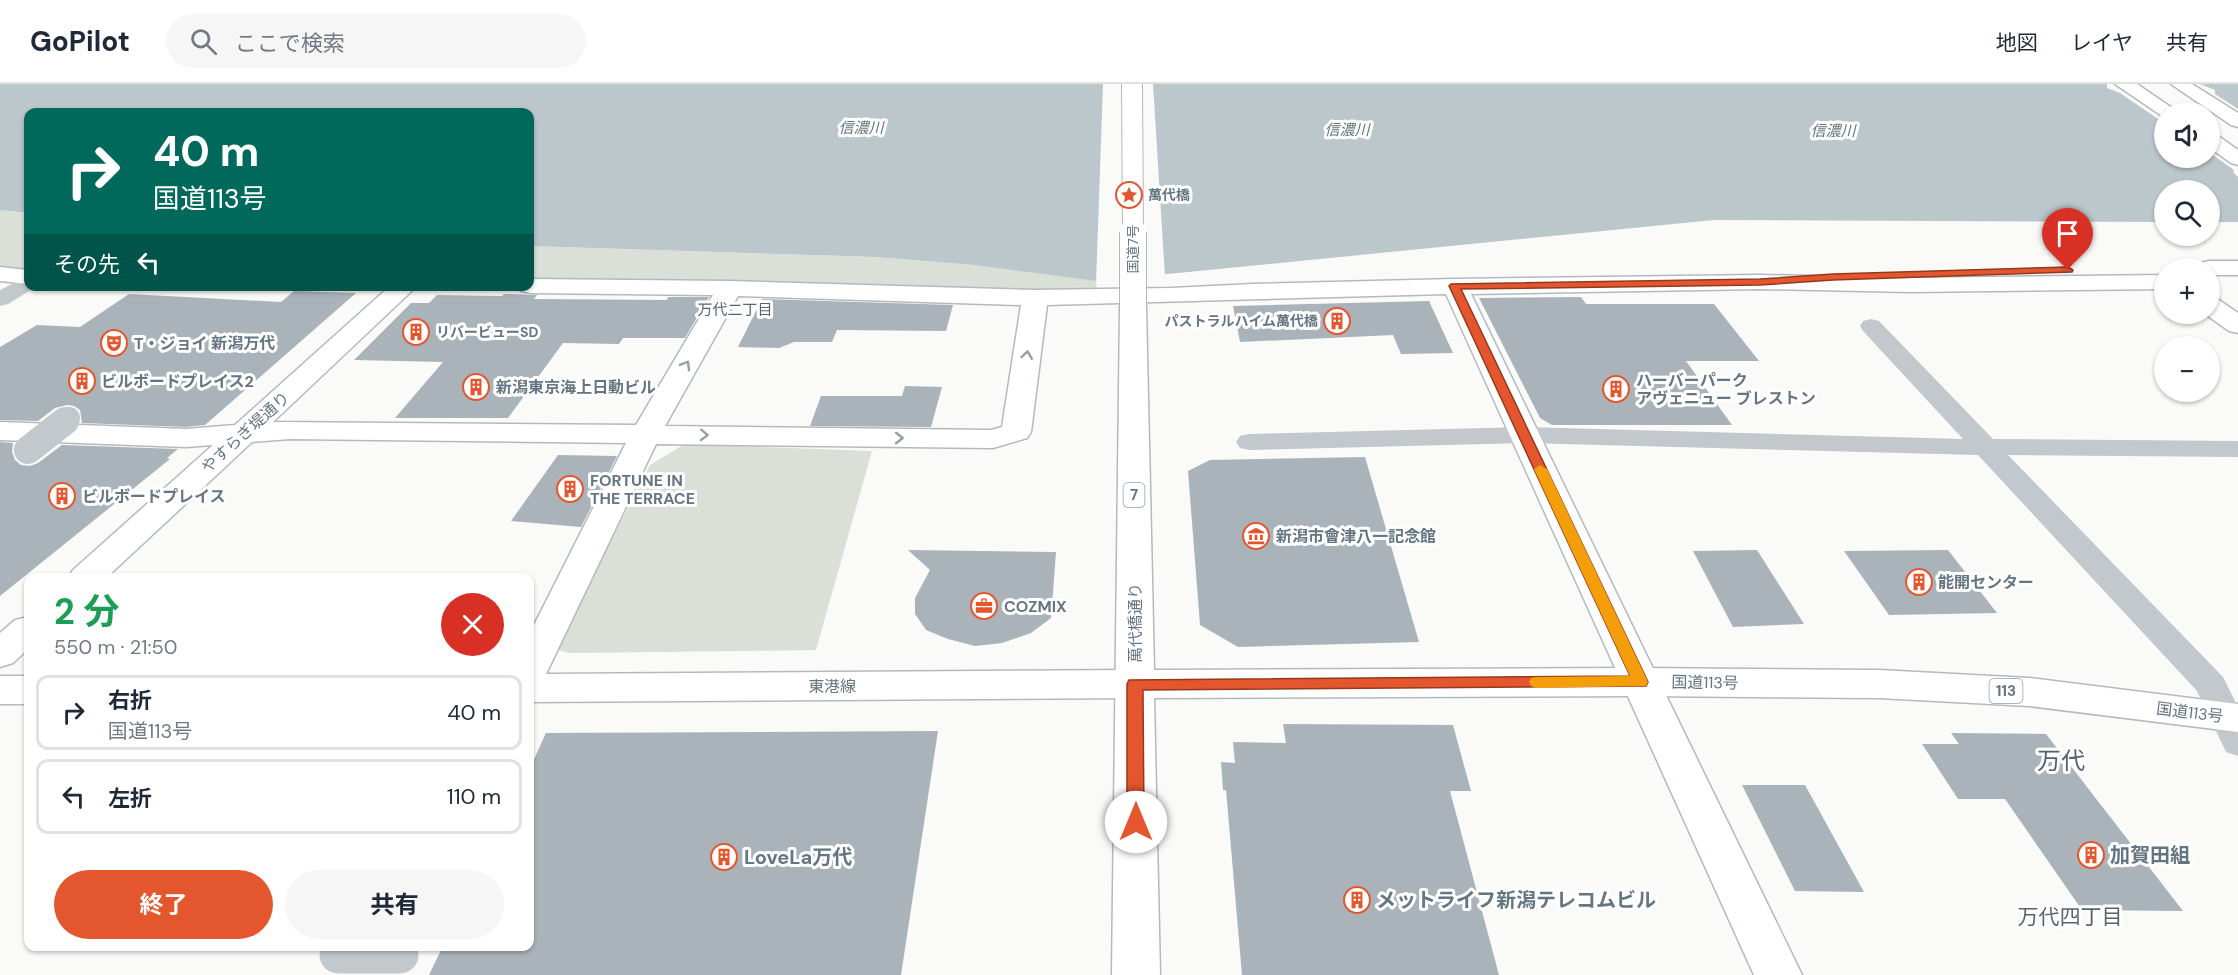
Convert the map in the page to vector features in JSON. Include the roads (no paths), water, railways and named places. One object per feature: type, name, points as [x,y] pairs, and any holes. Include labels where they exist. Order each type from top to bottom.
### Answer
[{"type":"main road","name":"国道7号","points":[[1132,84],[1133,306]]},
{"type":"main road","points":[[2124,84],[2154,103]]},
{"type":"main road","points":[[2180,84],[2238,121]]},
{"type":"main road","points":[[2220,147],[2238,159]]},
{"type":"main road","points":[[2220,268],[2238,268]]},
{"type":"main road","points":[[1760,282],[1845,276],[2154,269]]},
{"type":"main road","points":[[0,274],[24,277]]},
{"type":"main road","points":[[534,286],[730,288],[1035,298],[1171,296],[1253,291],[1455,286],[1760,282],[1911,285],[2154,282]]},
{"type":"main road","points":[[2220,283],[2238,282]]},
{"type":"main road","points":[[1455,286],[1778,975]]},
{"type":"main road","points":[[534,661],[646,433],[730,288]]},
{"type":"main road","points":[[2220,290],[2238,302]]},
{"type":"main road","name":"やすらぎ堤通り","points":[[90,573],[400,291]]},
{"type":"main road","points":[[0,431],[186,438],[290,430],[993,439],[1016,432],[1035,298]]},
{"type":"main road","name":"萬代橋通り","points":[[1133,306],[1136,975]]},
{"type":"main road","points":[[2220,312],[2238,325]]},
{"type":"main road","points":[[0,654],[24,632]]},
{"type":"main road","name":"国道113号","points":[[1135,684],[1640,682],[1879,684],[2030,692],[2234,726]]},
{"type":"main road","name":"東港線","points":[[534,688],[1135,684]]},
{"type":"main road","points":[[0,690],[24,690]]},
{"type":"street","points":[[0,299],[24,284]]},
{"type":"street","points":[[1871,326],[2211,685],[2234,726]]},
{"type":"street","points":[[28,450],[69,418]]},
{"type":"street","points":[[1249,442],[1525,435],[1984,447],[2238,449]]},
{"type":"water","name":"信濃川","points":[[0,84],[2238,84],[2238,222],[2220,222],[2220,180],[2154,180],[2154,222],[1714,220],[1097,281],[973,265],[876,257],[534,246],[534,108],[24,108],[24,213],[0,210]]},
{"type":"place","name":"萬代橋","points":[[1129,195]]},
{"type":"place","name":"パストラルハイム萬代橋","points":[[1337,321]]},
{"type":"place","name":"リバービューSD","points":[[416,332]]},
{"type":"place","name":"T・ジョイ 新潟万代","points":[[114,343]]},
{"type":"place","name":"ビルボードプレイス2","points":[[82,381]]},
{"type":"place","name":"新潟東京海上日動ビル","points":[[476,387]]},
{"type":"place","name":"ハーバーパーク アヴェニュー ブレストン","points":[[1616,389]]},
{"type":"place","name":"FORTUNE IN THE TERRACE","points":[[570,489]]},
{"type":"place","name":"ビルボードプレイス","points":[[62,496]]},
{"type":"place","name":"新潟市會津八一記念館","points":[[1256,536]]},
{"type":"place","name":"能開センター","points":[[1919,582]]},
{"type":"place","name":"COZMIX","points":[[984,606]]},
{"type":"place","name":"加賀田組","points":[[2091,855]]},
{"type":"place","name":"LoveLa万代","points":[[724,857]]},
{"type":"place","name":"メットライフ新潟テレコムビル","points":[[1357,900]]},
{"type":"district","name":"万代二丁目","points":[[735,310]]},
{"type":"district","name":"万代","points":[[2061,761]]},
{"type":"district","name":"万代四丁目","points":[[2070,917]]}]
